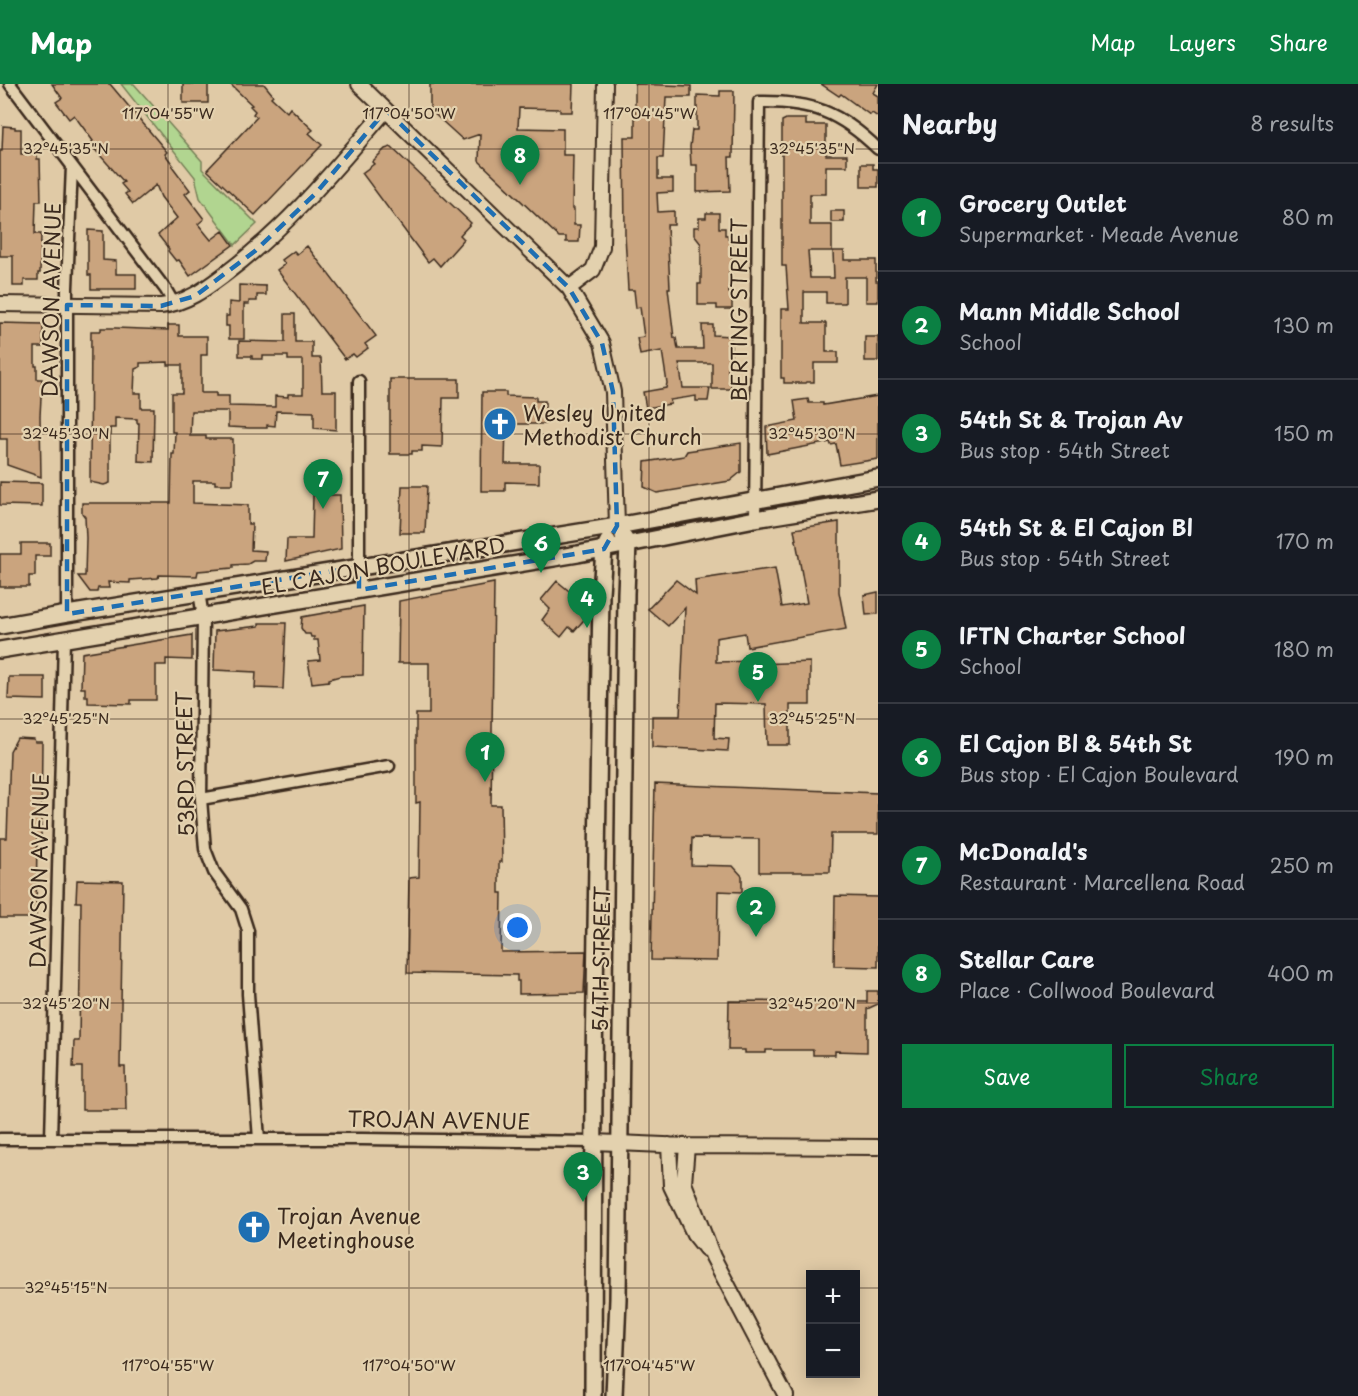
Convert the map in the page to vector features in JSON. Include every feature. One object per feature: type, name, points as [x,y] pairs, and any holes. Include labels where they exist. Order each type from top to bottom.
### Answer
[{"type":"main road","name":"EL CAJON BOULEVARD","points":[[0,627],[199,592],[617,526],[878,478]]},
{"type":"main road","name":"EL CAJON BOULEVARD","points":[[0,650],[604,549],[755,519],[878,499]]},
{"type":"main road","points":[[617,526],[628,544]]},
{"type":"main road","name":"54TH STREET","points":[[593,1396],[601,593],[604,549],[617,526]]},
{"type":"main road","name":"54TH STREET","points":[[614,1396],[618,1299],[628,544]]},
{"type":"street","points":[[10,84],[166,290],[174,304]]},
{"type":"street","points":[[359,84],[569,288],[602,343],[613,392],[617,526]]},
{"type":"street","points":[[569,288],[593,270],[602,247],[605,84]]},
{"type":"street","name":"BERTING STREET","points":[[755,519],[759,102],[787,101],[836,116],[859,130],[878,149]]},
{"type":"street","points":[[0,304],[174,304],[195,296],[255,251],[316,193],[386,110]]},
{"type":"street","name":"DAWSON AVENUE","points":[[67,614],[67,305],[72,166]]},
{"type":"street","points":[[358,381],[358,590]]},
{"type":"street","name":"53RD STREET","points":[[199,592],[203,617],[201,799],[205,849],[214,872],[241,909],[248,931],[248,994],[259,1139]]},
{"type":"street","name":"DAWSON AVENUE","points":[[51,1139],[64,640]]},
{"type":"street","points":[[201,799],[389,766]]},
{"type":"street","name":"TROJAN AVENUE","points":[[0,1140],[259,1139],[878,1147]]},
{"type":"street","points":[[669,1145],[671,1186],[694,1234],[713,1257]]},
{"type":"street","points":[[687,1146],[684,1183],[713,1257],[786,1396]]},
{"type":"highlighted area","points":[[386,110],[569,288],[602,343],[613,392],[617,526],[604,549],[359,590],[359,567],[67,614],[67,305],[161,306],[195,296],[255,251],[316,193]]},
{"type":"green space","points":[[121,84],[134,84],[202,161],[202,169],[257,224],[235,245],[200,198],[195,177]]},
{"type":"building","points":[[52,84],[110,84],[167,152],[165,154],[172,166],[190,190],[185,194],[204,219],[198,224],[211,240],[223,231],[233,245],[190,276],[179,260],[176,261],[168,251],[169,249],[158,235],[177,218],[161,197],[156,185],[133,204],[125,194],[128,192],[121,184],[124,182],[90,144],[93,141],[74,115],[69,119],[56,102],[62,98]]},
{"type":"building","points":[[183,84],[208,84],[208,103],[183,103]]},
{"type":"building","points":[[230,84],[264,84],[273,95],[271,97],[287,112],[290,108],[313,130],[309,133],[322,145],[255,215],[207,170],[257,117],[253,114],[255,111],[250,106],[252,105]]},
{"type":"building","points":[[430,84],[573,84],[572,112],[560,112],[560,109],[519,108],[518,128],[563,129],[563,155],[573,155],[572,209],[574,209],[574,225],[580,225],[579,242],[566,242],[566,237],[559,237],[479,161],[480,134],[463,140],[430,110]]},
{"type":"building","points":[[635,84],[691,86],[691,97],[666,97],[663,158],[658,158],[658,179],[673,179],[673,192],[657,193],[658,212],[674,211],[674,225],[667,225],[670,288],[668,288],[674,338],[676,338],[678,349],[703,349],[702,325],[713,325],[713,335],[731,336],[728,378],[731,378],[731,389],[712,389],[712,363],[679,363],[683,388],[710,388],[708,401],[696,401],[696,396],[670,400],[671,404],[646,408],[643,392],[666,388],[667,383],[662,351],[640,355],[637,338],[644,337],[640,307],[636,308],[634,290],[628,290],[624,137],[635,137]]},
{"type":"building","points":[[821,84],[878,84],[873,93],[878,96],[878,117],[872,113],[870,115],[841,94],[839,96]]},
{"type":"building","points":[[720,91],[734,91],[733,157],[729,157],[730,191],[697,192],[697,165],[691,165],[690,147],[692,130],[697,130],[697,95],[720,96]]},
{"type":"building","points":[[806,119],[806,125],[826,125],[826,155],[847,155],[847,166],[826,166],[826,194],[810,194],[810,225],[832,225],[832,251],[808,251],[810,278],[834,278],[833,251],[844,251],[844,260],[876,260],[876,281],[878,281],[878,302],[866,302],[866,277],[845,277],[845,303],[826,303],[826,292],[804,292],[804,323],[826,323],[826,352],[838,352],[838,363],[814,363],[814,382],[806,383],[784,383],[784,378],[781,378],[781,309],[789,309],[786,266],[782,266],[782,121]]},
{"type":"building","points":[[3,126],[21,129],[21,154],[37,154],[37,159],[40,159],[41,201],[36,201],[35,234],[41,234],[40,273],[38,273],[38,280],[24,280],[24,286],[13,286],[13,256],[0,256],[0,151],[2,151]]},
{"type":"building","points":[[391,147],[471,223],[460,235],[464,239],[440,266],[433,258],[428,262],[362,173],[374,164],[372,162],[385,149]]},
{"type":"building","points":[[861,164],[873,164],[873,169],[878,169],[878,187],[861,187]]},
{"type":"building","points":[[831,211],[844,211],[844,222],[831,222]]},
{"type":"building","points":[[706,213],[719,213],[719,228],[725,228],[725,235],[728,235],[728,239],[732,239],[732,272],[729,272],[729,293],[732,293],[732,309],[717,309],[717,305],[698,305],[698,284],[701,284],[701,244],[694,235],[694,227],[699,227],[699,218],[706,218]]},
{"type":"building","points":[[88,230],[103,231],[103,260],[116,261],[116,274],[136,274],[136,289],[91,289],[91,275],[88,275]]},
{"type":"building","points":[[307,246],[376,336],[365,344],[368,348],[356,357],[353,354],[345,359],[277,270],[285,264],[282,260],[294,251],[297,254]]},
{"type":"building","points":[[239,285],[266,286],[266,295],[257,295],[257,301],[244,304],[244,339],[229,339],[226,316],[229,316],[229,302],[239,303]]},
{"type":"building","points":[[285,314],[295,314],[295,342],[312,342],[312,358],[321,358],[322,391],[336,391],[336,430],[314,428],[314,412],[276,411],[275,426],[249,428],[228,427],[228,411],[191,411],[190,436],[206,436],[206,439],[233,439],[233,484],[193,481],[193,503],[248,505],[248,524],[252,524],[251,550],[266,551],[265,561],[233,565],[233,568],[198,571],[197,576],[159,575],[158,578],[130,580],[130,583],[108,582],[109,588],[98,588],[97,592],[90,592],[78,576],[85,576],[86,538],[82,503],[171,503],[175,432],[172,432],[172,393],[182,393],[182,365],[168,365],[168,362],[140,363],[140,367],[135,369],[134,393],[141,393],[141,408],[154,408],[153,462],[138,461],[139,423],[137,419],[115,418],[115,428],[110,428],[110,483],[104,485],[90,482],[91,331],[101,331],[101,328],[168,330],[168,325],[179,325],[179,336],[207,336],[207,355],[201,355],[201,393],[229,396],[229,406],[275,407],[275,396],[288,397],[288,394],[303,394],[303,360],[288,360],[288,356],[263,356],[263,359],[252,359],[252,356],[239,356],[239,341],[285,342]]},
{"type":"building","points":[[0,323],[43,324],[43,347],[35,347],[37,379],[42,379],[41,477],[7,465],[7,439],[0,439]]},
{"type":"building","points":[[865,337],[878,337],[878,361],[865,361]]},
{"type":"building","points":[[390,379],[459,379],[459,398],[443,398],[442,447],[422,446],[422,451],[412,451],[412,454],[390,454]]},
{"type":"building","points":[[482,392],[506,392],[506,396],[536,397],[536,401],[545,401],[545,424],[506,424],[505,464],[539,464],[539,483],[505,482],[505,491],[481,491]]},
{"type":"building","points":[[878,396],[878,459],[840,465],[836,444],[831,445],[830,442],[767,454],[766,427],[797,421],[794,401],[808,399],[809,403],[823,403],[823,405]]},
{"type":"building","points":[[741,443],[741,472],[730,481],[657,493],[644,487],[645,462],[684,456],[687,451]]},
{"type":"building","points":[[0,482],[42,483],[42,506],[0,505]]},
{"type":"building","points":[[402,486],[427,486],[425,533],[400,533]]},
{"type":"building","points":[[313,495],[340,495],[341,549],[286,561],[287,539],[312,539]]},
{"type":"building","points":[[839,522],[839,592],[846,629],[747,647],[745,633],[716,638],[716,662],[757,661],[758,664],[810,662],[810,705],[790,705],[790,745],[767,745],[766,704],[715,703],[714,738],[729,739],[728,751],[652,747],[652,716],[680,716],[685,608],[668,626],[648,609],[676,580],[696,595],[695,580],[775,568],[782,607],[807,603],[794,529]]},
{"type":"building","points":[[21,543],[50,543],[50,556],[35,556],[35,576],[29,576],[29,587],[0,587],[0,554],[21,554]]},
{"type":"building","points":[[557,581],[591,609],[591,612],[574,631],[569,627],[561,637],[542,620],[550,609],[541,600]]},
{"type":"building","points":[[494,583],[491,805],[501,805],[502,862],[499,862],[499,893],[502,893],[501,952],[586,951],[584,993],[519,994],[517,975],[407,973],[409,878],[419,877],[420,802],[416,803],[416,714],[429,714],[429,663],[398,663],[399,601]]},
{"type":"building","points":[[878,592],[878,614],[866,615],[864,595]]},
{"type":"building","points":[[364,606],[363,675],[340,676],[329,679],[329,681],[312,683],[308,661],[320,660],[318,640],[314,640],[310,634],[305,634],[301,628],[302,617]]},
{"type":"building","points":[[259,623],[286,623],[283,689],[255,688],[256,672],[214,670],[215,631],[259,626]]},
{"type":"building","points":[[192,635],[192,660],[166,659],[166,665],[156,665],[156,700],[131,700],[131,704],[88,703],[85,688],[81,688],[82,653]]},
{"type":"building","points":[[9,677],[45,677],[45,700],[8,699]]},
{"type":"building","points":[[17,738],[42,742],[41,836],[37,836],[36,918],[0,918],[0,838],[7,838],[10,751]]},
{"type":"building","points":[[655,784],[878,793],[878,834],[831,834],[830,872],[759,872],[759,839],[692,838],[691,865],[733,866],[742,876],[742,892],[718,891],[717,961],[651,960]]},
{"type":"building","points":[[77,880],[123,881],[120,1067],[125,1067],[126,1110],[82,1110],[82,1067],[73,1067],[74,1041],[79,1041],[81,902],[76,902]]},
{"type":"building","points":[[835,896],[878,897],[878,967],[834,966]]},
{"type":"building","points":[[867,991],[878,991],[878,1004],[867,1009],[867,1052],[835,1051],[835,1055],[813,1055],[813,1050],[766,1050],[766,1053],[745,1053],[745,1050],[728,1050],[729,1001],[867,1002]]},
{"type":"place","name":"Stellar Care","points":[[520,185]]},
{"type":"place","name":"Wesley United Methodist Church","points":[[500,424]]},
{"type":"place","name":"McDonald's","points":[[323,509]]},
{"type":"place","name":"El Cajon Bl & 54th St","points":[[541,573]]},
{"type":"place","name":"54th St & El Cajon Bl","points":[[587,628]]},
{"type":"place","name":"IFTN Charter School","points":[[758,702]]},
{"type":"place","name":"Grocery Outlet","points":[[485,782]]},
{"type":"place","name":"Mann Middle School","points":[[756,937]]},
{"type":"place","name":"54th St & Trojan Av","points":[[583,1202]]},
{"type":"place","name":"Trojan Avenue Meetinghouse","points":[[254,1227]]}]
